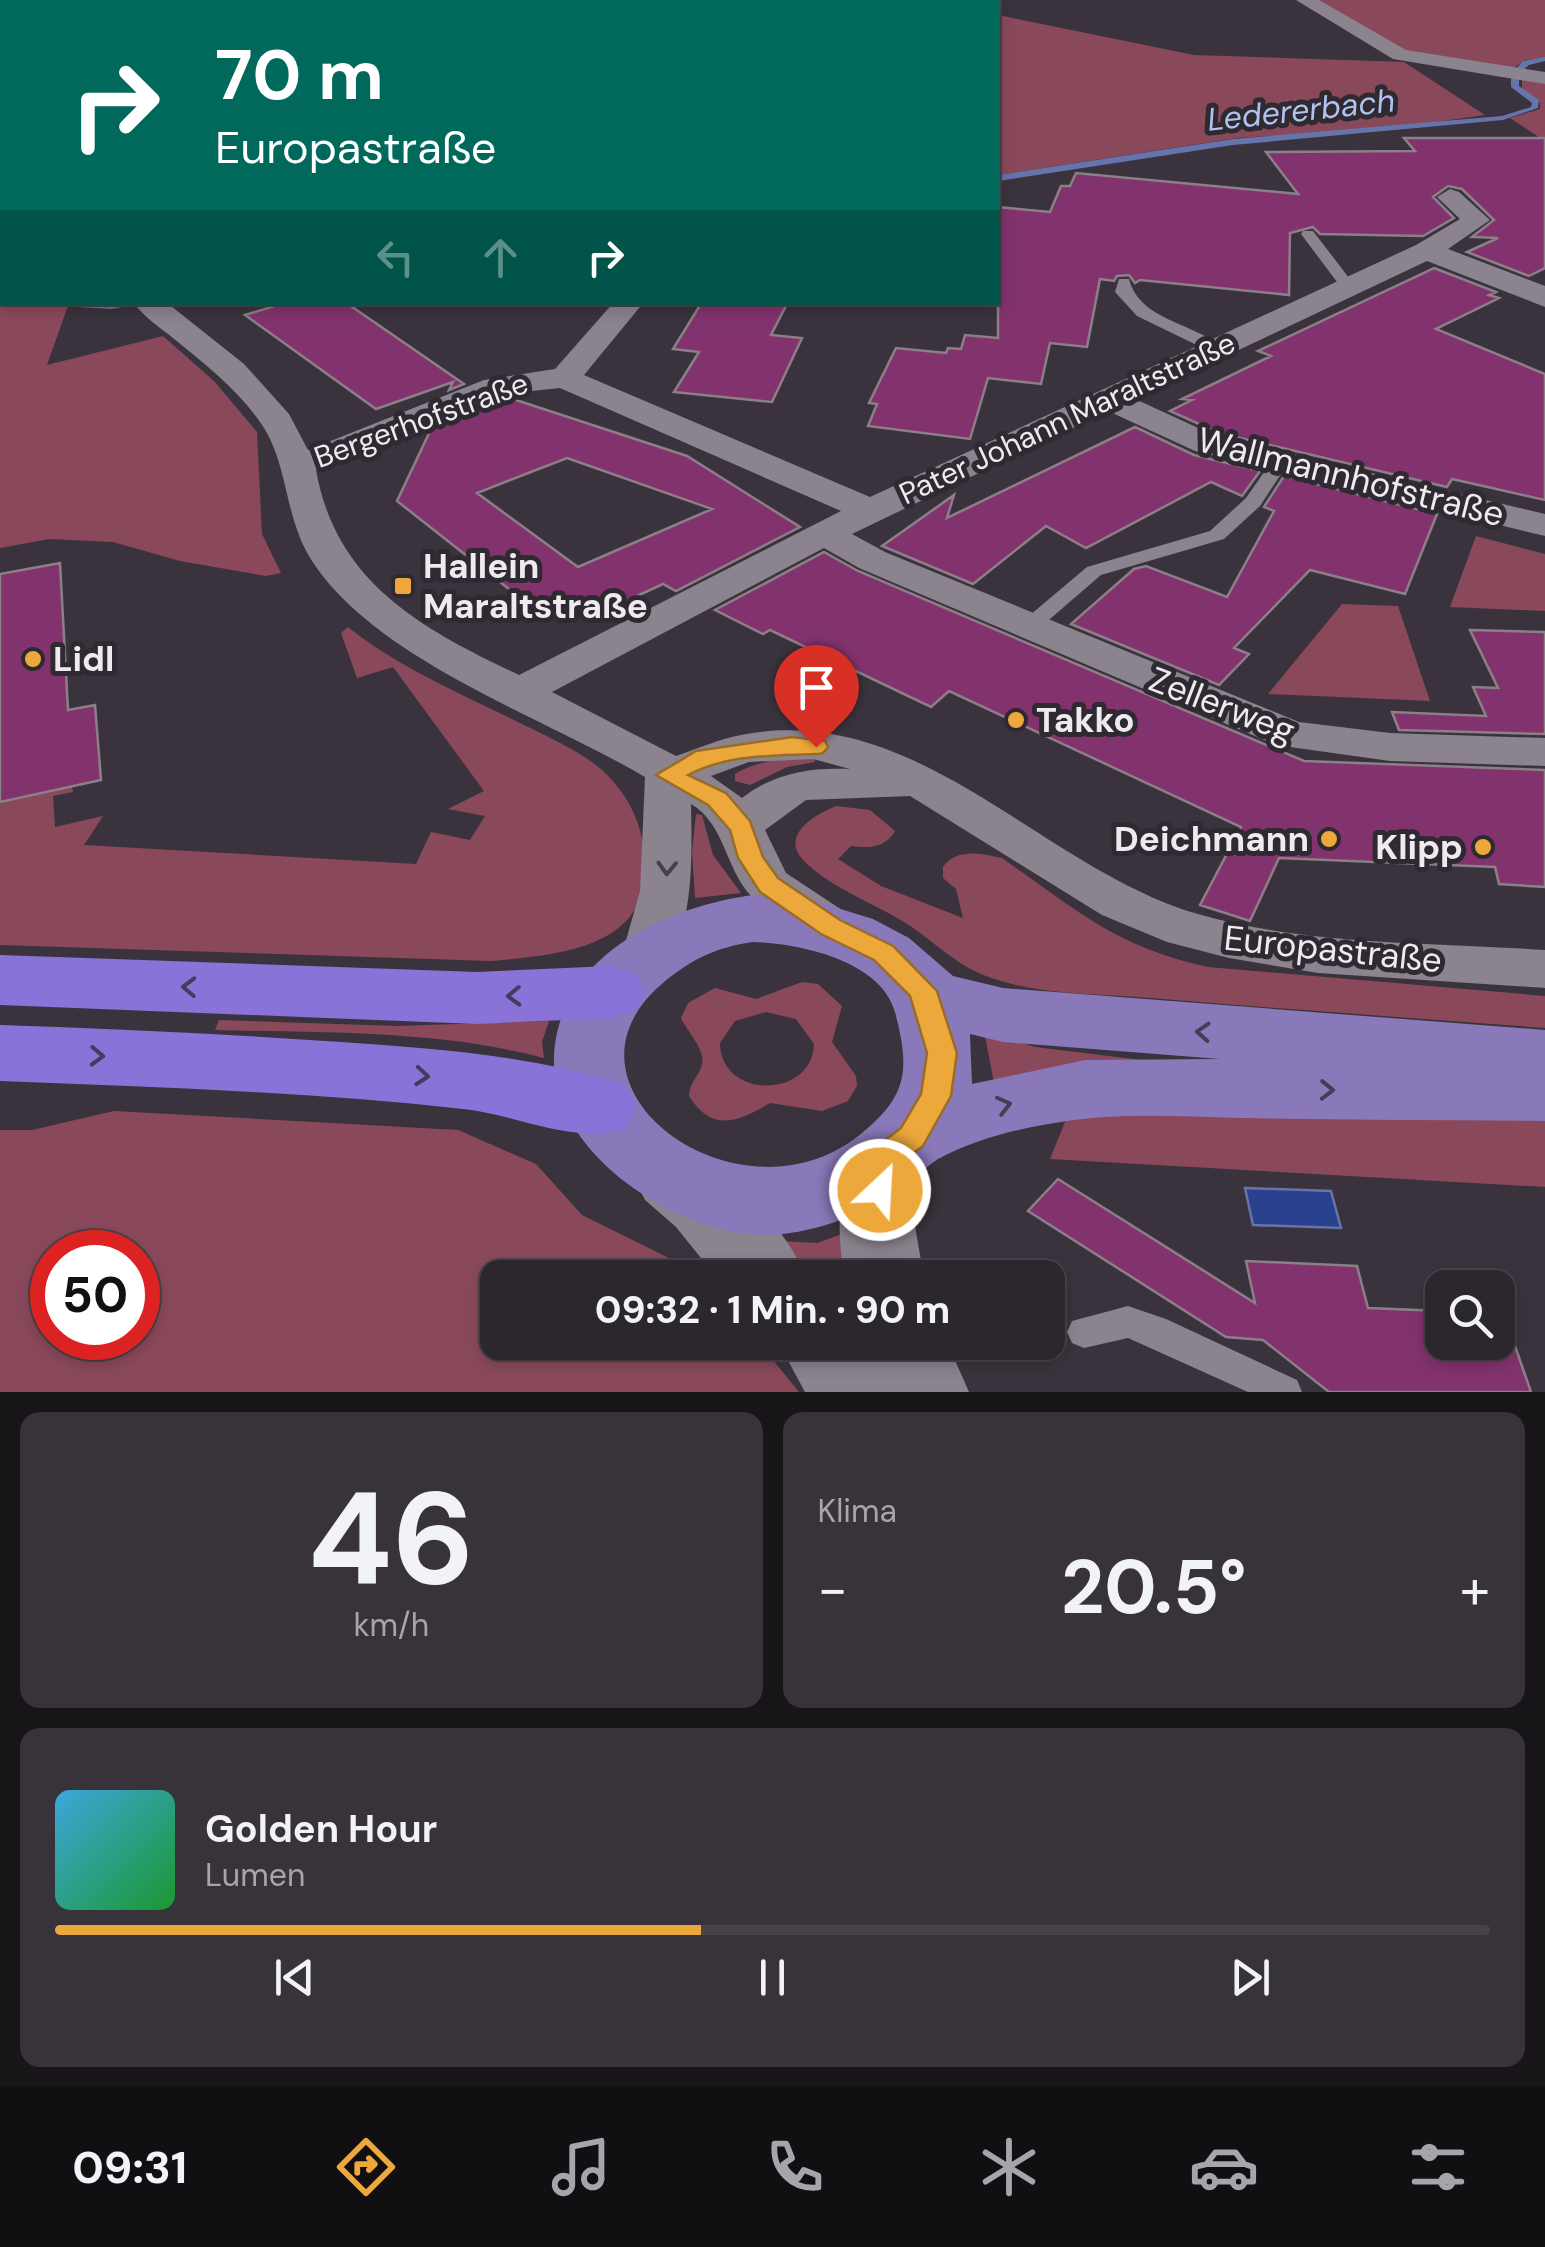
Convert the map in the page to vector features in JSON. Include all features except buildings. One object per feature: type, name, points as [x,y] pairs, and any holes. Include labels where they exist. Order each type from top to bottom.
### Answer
[{"type":"highway","points":[[0,980],[477,998],[629,975]]},
{"type":"highway","points":[[0,1052],[230,1062],[467,1080],[600,1107]]},
{"type":"main road","points":[[752,1260],[703,1203],[633,1149],[600,1107],[590,1072],[589,1037],[629,975],[676,936],[710,922],[770,918],[830,927],[884,953],[922,991],[942,1053],[936,1096],[902,1145],[875,1220],[881,1260]]},
{"type":"main road","points":[[922,991],[1003,1015],[1545,1058]]},
{"type":"main road","points":[[670,1174],[714,1192],[774,1202],[833,1188],[873,1168],[902,1145],[988,1109],[1097,1088],[1545,1092]]},
{"type":"main road","points":[[832,1360],[855,1392]]},
{"type":"main road","points":[[912,1360],[926,1392]]},
{"type":"street","points":[[1305,0],[1400,55],[1537,77]]},
{"type":"street","name":"Pater Johann Maraltstraße","points":[[564,378],[870,510],[1426,252],[1477,220],[1450,196]]},
{"type":"street","points":[[1426,252],[1516,282],[1545,298]]},
{"type":"street","points":[[150,305],[233,371],[276,421],[298,464],[306,508],[322,543],[364,600],[456,661],[606,735],[668,775],[717,799],[741,828],[751,858],[769,885],[830,927]]},
{"type":"street","name":"Bergerhofstraße","points":[[298,464],[366,444],[438,409],[511,383],[564,378],[627,305]]},
{"type":"street","name":"Wallmannhofstraße","points":[[1106,398],[1184,436],[1545,525]]},
{"type":"street","points":[[519,692],[870,510]]},
{"type":"street","name":"Zellerweg","points":[[826,534],[872,560],[1236,714],[1315,741],[1545,752]]},
{"type":"street","name":"Europastraße","points":[[668,775],[704,757],[792,744],[841,749],[884,761],[961,803],[1117,899],[1180,927],[1258,947],[1545,969]]},
{"type":"street","points":[[629,975],[661,927],[666,898],[668,775]]},
{"type":"street","name":"Europastraße","points":[[741,828],[781,791],[806,782],[920,783]]},
{"type":"lane","points":[[1308,234],[1348,287]]},
{"type":"lane","points":[[1124,282],[1123,292],[1142,313],[1215,348]]},
{"type":"lane","points":[[1028,626],[1094,571],[1217,534],[1232,525],[1254,502],[1280,462]]},
{"type":"lane","points":[[1084,1332],[1128,1322],[1285,1392]]},
{"type":"shaded area","points":[[1312,0],[1545,0],[1545,58],[1525,60],[1511,70],[1411,53]]},
{"type":"shaded area","points":[[1000,15],[1194,55],[1404,62],[1485,115],[1394,128],[1237,138],[1000,175]]},
{"type":"shaded area","points":[[1522,77],[1545,80],[1545,141],[1510,118],[1540,109],[1540,103],[1522,89]]},
{"type":"shaded area","points":[[0,305],[68,305],[47,365],[163,336],[214,381],[257,432],[262,534],[281,573],[266,576],[180,561],[113,542],[49,539],[0,548]]},
{"type":"shaded area","points":[[1476,536],[1545,554],[1545,611],[1450,607]]},
{"type":"shaded area","points":[[1342,604],[1398,606],[1430,701],[1268,694]]},
{"type":"shaded area","points":[[348,627],[410,668],[570,748],[612,780],[635,817],[644,858],[643,886],[636,908],[622,925],[582,946],[491,961],[0,945],[0,802],[72,787],[73,792],[53,796],[55,827],[103,816],[84,845],[416,864],[431,832],[470,840],[485,816],[448,809],[484,791],[393,667],[357,678],[341,633]]},
{"type":"shaded area","points":[[814,757],[815,762],[787,767],[750,785],[735,781],[735,774],[754,765]]},
{"type":"shaded area","points":[[836,806],[870,810],[895,831],[881,844],[851,846],[838,859],[881,886],[963,918],[956,889],[943,878],[943,867],[962,854],[994,856],[1098,925],[1176,959],[1208,967],[1545,996],[1545,1028],[1067,993],[986,976],[806,863],[798,853],[797,836],[817,815]]},
{"type":"shaded area","points":[[696,814],[702,815],[713,855],[741,893],[695,898],[692,852]]},
{"type":"shaded area","points":[[802,982],[818,984],[842,1006],[832,1042],[856,1076],[857,1086],[848,1101],[822,1111],[770,1103],[748,1115],[727,1120],[707,1116],[698,1108],[689,1096],[702,1059],[681,1018],[688,1003],[715,988],[756,999]],"holes":[[[766,1012],[796,1019],[814,1044],[809,1062],[798,1075],[766,1086],[734,1075],[724,1061],[720,1043],[735,1021]]]},
{"type":"shaded area","points":[[219,1020],[397,1026],[549,1021],[542,1042],[544,1058],[422,1038],[215,1030]]},
{"type":"shaded area","points":[[984,1031],[1035,1047],[1158,1062],[995,1088]]},
{"type":"shaded area","points":[[114,1111],[458,1130],[536,1164],[582,1215],[673,1260],[480,1260],[480,1360],[773,1360],[799,1392],[0,1392],[0,1130],[32,1130]]},
{"type":"shaded area","points":[[1069,1112],[1545,1112],[1545,1187],[1050,1159]]},
{"type":"shaded area","points":[[856,1229],[855,1260],[792,1260],[779,1241],[817,1243]]},
{"type":"water","points":[[1245,1188],[1331,1191],[1341,1228],[1253,1225]]},
{"type":"waterway","name":"Ledererbach","points":[[1000,178],[1233,142],[1503,118],[1534,108],[1536,102],[1515,87],[1515,74],[1526,63],[1545,59]]},
{"type":"waterway","name":"Ledererbach","points":[[94,305],[120,305]]},
{"type":"place","name":"Hallein Maraltstraße","points":[[403,586]]},
{"type":"place","name":"Lidl","points":[[33,659]]},
{"type":"place","name":"Takko","points":[[1016,720]]},
{"type":"place","name":"Deichmann","points":[[1329,839]]},
{"type":"place","name":"Klipp","points":[[1483,847]]},
{"type":"route","points":[[816,747],[792,744],[704,757],[668,775],[717,799],[741,828],[751,858],[769,885],[830,927],[884,953],[922,991],[942,1053],[936,1096],[912,1137],[891,1153],[880,1190]]}]
